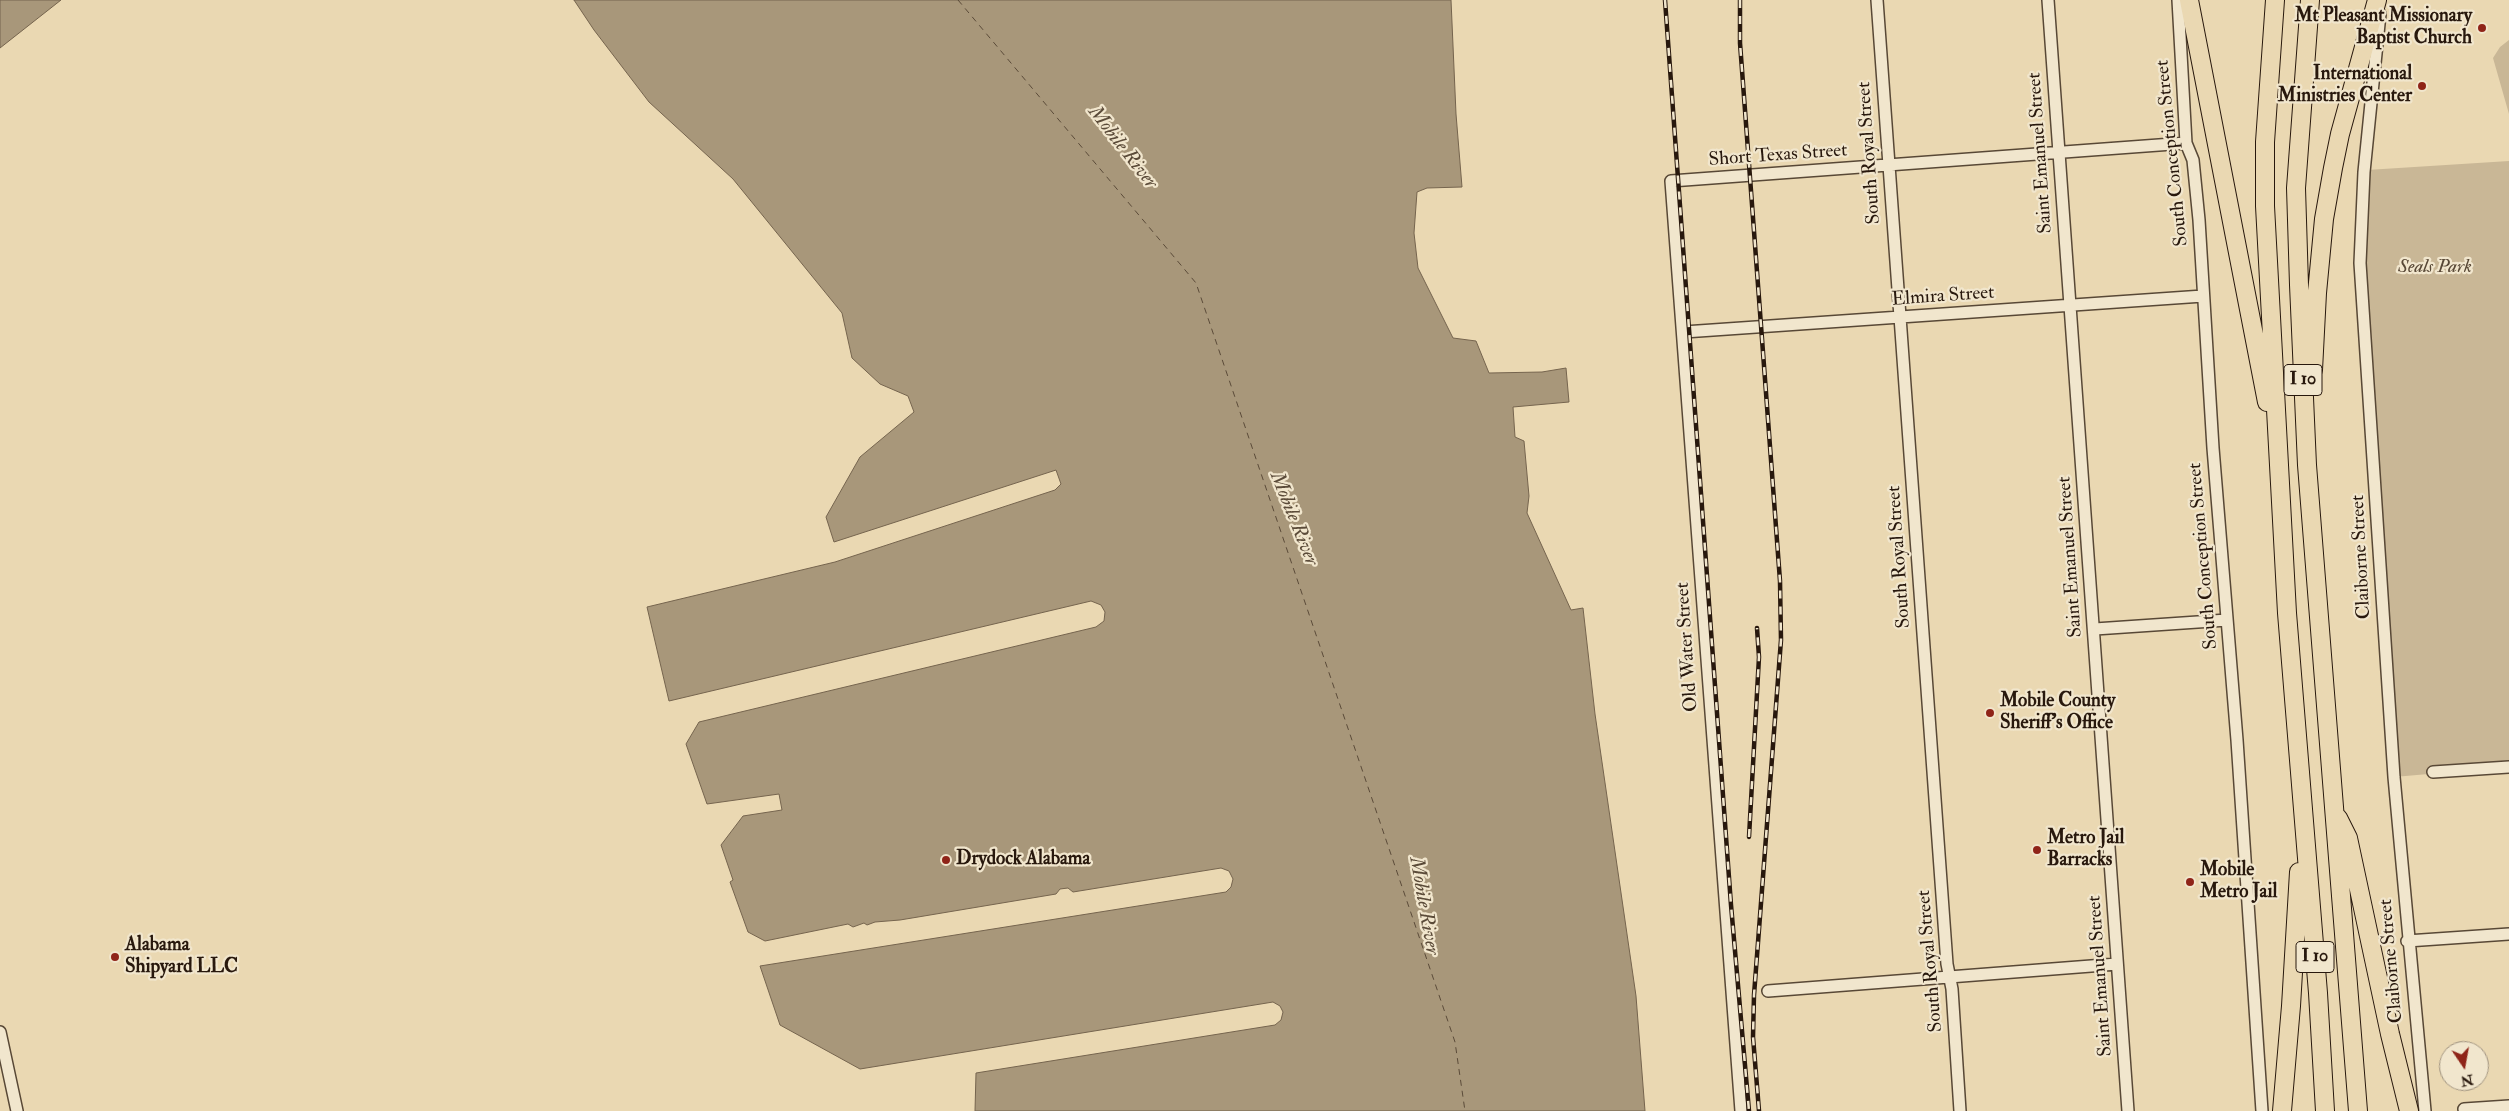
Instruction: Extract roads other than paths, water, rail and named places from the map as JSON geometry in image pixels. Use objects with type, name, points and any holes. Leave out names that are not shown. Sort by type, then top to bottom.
[{"type":"highway","points":[[2189,0],[2257,357],[2278,456]]},
{"type":"highway","name":"I 10","points":[[2275,0],[2265,142],[2265,206],[2278,456],[2325,1111]]},
{"type":"highway","name":"I 10","points":[[2310,0],[2296,188],[2308,465],[2358,1111]]},
{"type":"highway","points":[[2308,465],[2317,293],[2324,219],[2340,134],[2377,0]]},
{"type":"highway","points":[[2282,1111],[2291,1006],[2302,804]]},
{"type":"highway","points":[[2333,806],[2348,838],[2390,1034],[2409,1111]]},
{"type":"street","name":"South Royal Street","points":[[1877,0],[1947,964],[1952,990],[1960,1111]]},
{"type":"street","name":"Saint Emanuel Street","points":[[2048,0],[2095,630],[2128,1111]]},
{"type":"street","name":"South Conception Street","points":[[2178,0],[2186,143],[2193,160],[2262,1111]]},
{"type":"street","name":"Claiborne Street","points":[[2381,0],[2363,190],[2360,263],[2392,757],[2407,941],[2425,1111]]},
{"type":"street","name":"Short Texas Street","points":[[1671,181],[2186,143]]},
{"type":"street","name":"Old Water Street","points":[[1671,181],[1684,332],[1720,855],[1741,1111]]},
{"type":"street","name":"Elmira Street","points":[[1684,332],[2203,296]]},
{"type":"street","points":[[2095,630],[2227,620]]},
{"type":"street","points":[[2433,772],[2509,767]]},
{"type":"street","points":[[2407,941],[2509,934]]},
{"type":"street","points":[[1768,991],[1949,977],[1963,974],[2118,964]]},
{"type":"street","points":[[0,1032],[17,1111]]},
{"type":"street","points":[[2464,1109],[2509,1106]]},
{"type":"water","points":[[0,0],[61,0],[0,48]]},
{"type":"water","name":"Mobile River","points":[[574,0],[1451,0],[1456,114],[1462,187],[1427,188],[1417,192],[1414,233],[1418,268],[1453,338],[1476,341],[1489,373],[1542,372],[1566,368],[1569,402],[1513,407],[1515,437],[1524,441],[1529,496],[1527,513],[1571,610],[1583,608],[1595,714],[1636,996],[1645,1111],[975,1111],[976,1073],[1275,1025],[1281,1020],[1283,1012],[1280,1006],[1273,1002],[860,1069],[780,1025],[760,966],[1226,892],[1231,887],[1233,879],[1229,871],[1221,868],[1073,892],[1068,888],[1060,889],[1056,894],[900,920],[875,922],[867,925],[864,923],[853,927],[848,924],[765,941],[748,932],[730,882],[733,880],[721,845],[743,816],[782,810],[779,794],[707,804],[686,744],[699,722],[1096,627],[1104,621],[1105,612],[1101,605],[1091,601],[669,701],[647,607],[835,562],[1055,490],[1061,484],[1056,470],[834,542],[826,517],[860,457],[914,412],[908,396],[880,384],[852,358],[842,313],[733,179],[649,102],[594,30]]},
{"type":"railway","points":[[1665,0],[1731,905],[1749,1111]]},
{"type":"railway","points":[[1740,0],[1740,43],[1780,581],[1781,640],[1754,995],[1753,1037],[1759,1111]]},
{"type":"railway","points":[[1749,837],[1759,657],[1757,628]]},
{"type":"place","name":"Mt Pleasant Missionary Baptist Church","points":[[2482,28]]},
{"type":"place","name":"International Ministries Center","points":[[2422,86]]},
{"type":"place","name":"Mobile County Sheriff's Office","points":[[1990,713]]},
{"type":"place","name":"Metro Jail Barracks","points":[[2037,850]]},
{"type":"place","name":"Drydock Alabama","points":[[946,860]]},
{"type":"place","name":"Mobile Metro Jail","points":[[2190,882]]},
{"type":"place","name":"Alabama Shipyard LLC","points":[[115,957]]},
{"type":"park label","name":"Seals Park","points":[[2435,268]]}]
